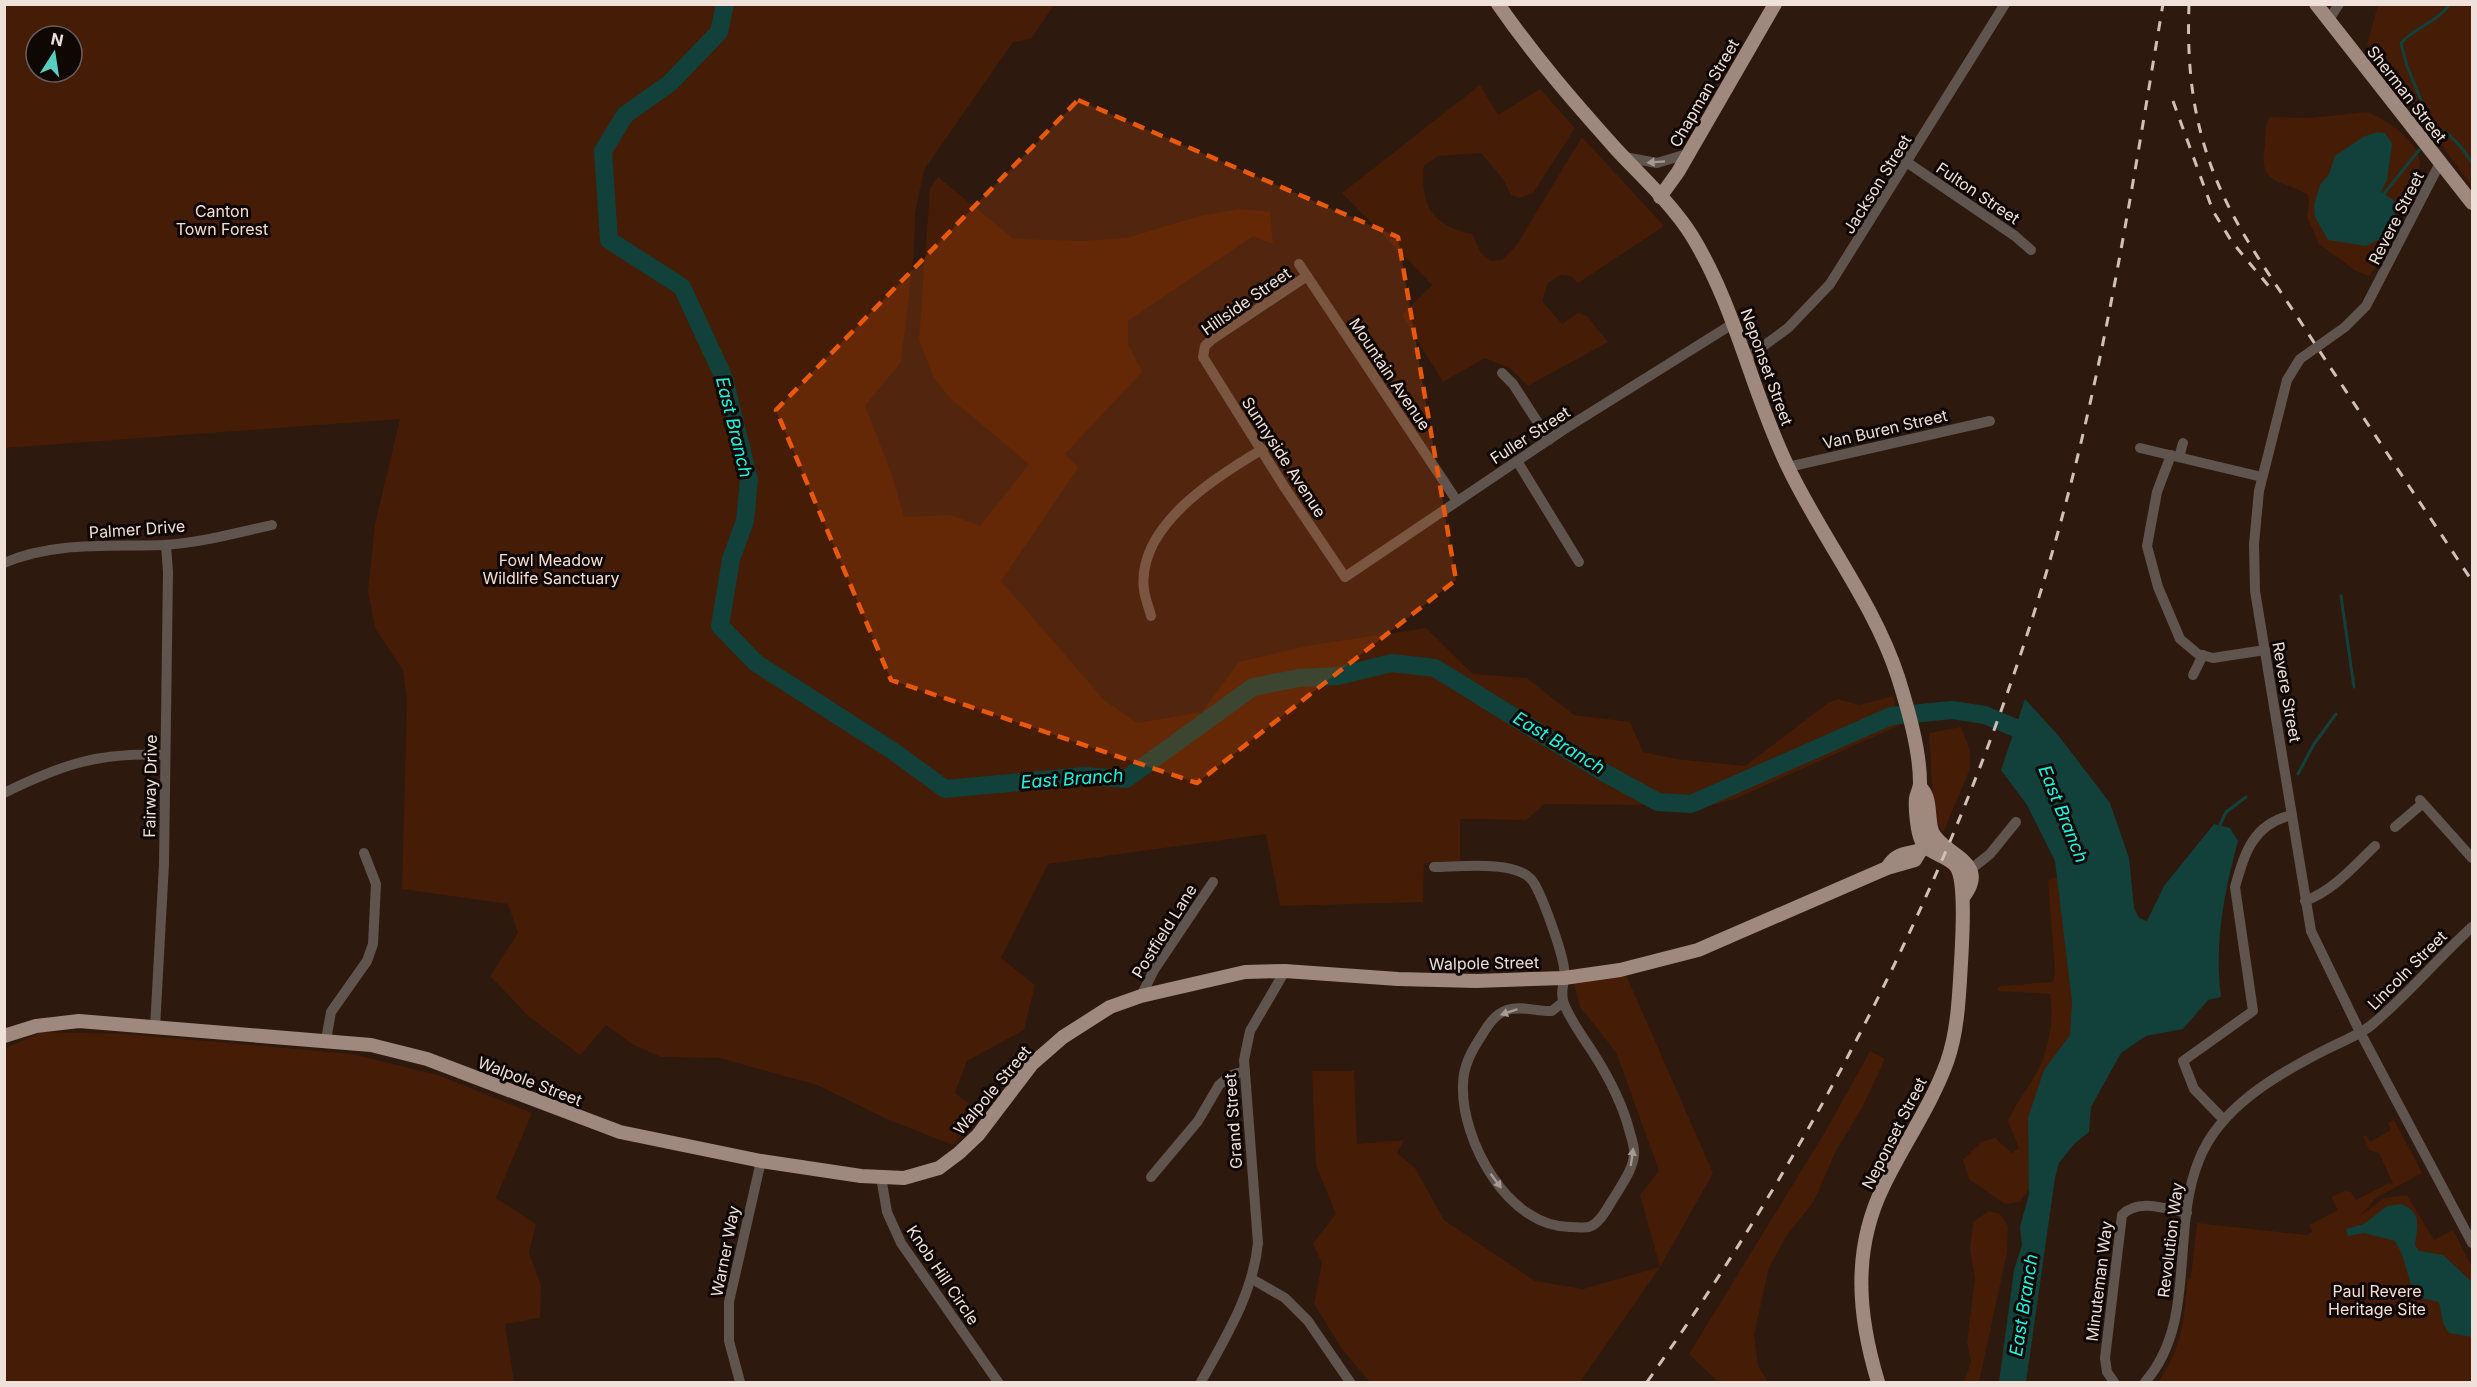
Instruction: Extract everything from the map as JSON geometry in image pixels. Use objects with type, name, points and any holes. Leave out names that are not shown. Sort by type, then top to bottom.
[{"type":"main road","name":"Neponset Street","points":[[1498,4],[1567,95],[1690,233],[1734,323],[1773,435],[1788,467],[1867,608],[1889,654],[1912,732],[1920,787],[1916,797],[1920,837],[1957,867],[1960,890],[1964,896]]},
{"type":"main road","name":"Chapman Street","points":[[1660,197],[1775,4]]},
{"type":"main road","name":"Sherman Street","points":[[2316,4],[2472,203]]},
{"type":"main road","name":"Walpole Street","points":[[4,1036],[58,1021],[79,1021],[326,1040],[371,1046],[427,1059],[620,1132],[761,1161],[881,1178],[904,1178],[939,1168],[978,1135],[1032,1064],[1063,1037],[1110,1007],[1141,996],[1245,972],[1285,971],[1409,980],[1476,981],[1564,978],[1620,970],[1698,950],[1887,868],[1915,860],[1928,845]]},
{"type":"main road","points":[[1928,845],[1964,860],[1970,870]]},
{"type":"main road","name":"Neponset Street","points":[[1878,1383],[1863,1322],[1861,1298],[1863,1246],[1880,1193],[1948,1060],[1956,1022],[1964,896],[1968,890],[1970,870]]},
{"type":"street","name":"Jackson Street","points":[[1747,358],[1788,328],[1830,284],[1908,163],[2005,4]]},
{"type":"street","points":[[2328,21],[2338,4]]},
{"type":"street","points":[[1624,158],[1657,163],[1687,154]]},
{"type":"street","name":"Fulton Street","points":[[1908,163],[2015,236],[2031,250]]},
{"type":"street","name":"Revere Street","points":[[2440,163],[2366,306],[2345,327],[2300,359],[2291,372],[2272,431],[2262,477],[2253,562],[2305,901],[2315,943],[2472,1243]]},
{"type":"street","name":"Mountain Avenue","points":[[1299,264],[1457,501]]},
{"type":"street","name":"Hillside Street","points":[[1204,351],[1211,340],[1307,276]]},
{"type":"street","name":"Fuller Street","points":[[1345,577],[1549,440],[1734,323]]},
{"type":"street","name":"Sunnyside Avenue","points":[[1204,351],[1205,362],[1345,577]]},
{"type":"street","points":[[1502,373],[1513,384],[1549,440]]},
{"type":"street","name":"Van Buren Street","points":[[1788,467],[1989,421]]},
{"type":"street","points":[[2183,443],[2157,492],[2147,546],[2158,586],[2180,639],[2191,650],[2203,656],[2223,658],[2265,650]]},
{"type":"street","points":[[2140,448],[2262,477]]},
{"type":"street","points":[[1151,616],[1144,589],[1146,568],[1166,524],[1218,476],[1263,449]]},
{"type":"street","points":[[1517,461],[1579,562]]},
{"type":"street","name":"Palmer Drive","points":[[4,563],[41,552],[117,545],[166,545],[272,525]]},
{"type":"street","name":"Fairway Drive","points":[[155,1028],[164,864],[168,572],[166,545]]},
{"type":"street","points":[[2193,675],[2203,656]]},
{"type":"street","points":[[4,793],[71,763],[97,756],[133,753],[165,754]]},
{"type":"street","points":[[2395,827],[2421,802],[2472,858]]},
{"type":"street","points":[[2224,1120],[2194,1089],[2183,1061],[2253,1011],[2235,887],[2240,869],[2258,833],[2271,822],[2292,815]]},
{"type":"street","points":[[1970,870],[1990,854],[2016,822]]},
{"type":"street","points":[[2305,901],[2317,897],[2341,879],[2375,846]]},
{"type":"street","points":[[326,1040],[331,1012],[367,962],[373,944],[376,884],[363,853]]},
{"type":"street","points":[[1434,867],[1499,867],[1518,871],[1531,879],[1546,913],[1564,969],[1563,1002],[1607,1075],[1626,1118],[1634,1146],[1634,1155],[1621,1186],[1601,1217],[1589,1227],[1558,1227],[1545,1224],[1527,1214],[1492,1176],[1470,1133],[1465,1107],[1463,1085],[1465,1068],[1473,1049],[1491,1021],[1506,1010],[1522,1008],[1552,1011],[1563,1002]]},
{"type":"street","name":"Postfield Lane","points":[[1141,996],[1160,960],[1213,882]]},
{"type":"street","name":"Lincoln Street","points":[[2360,1032],[2374,1023],[2472,927]]},
{"type":"street","name":"Grand Street","points":[[1201,1383],[1236,1316],[1252,1279],[1258,1243],[1245,1046],[1250,1031],[1285,971]]},
{"type":"street","name":"Revolution Way","points":[[2145,1383],[2161,1359],[2172,1330],[2187,1213],[2199,1159],[2224,1120],[2238,1106],[2286,1072],[2360,1032]]},
{"type":"street","points":[[1151,1177],[1198,1121],[1219,1085],[1231,1075],[1245,1071]]},
{"type":"street","name":"Warner Way","points":[[740,1383],[729,1341],[729,1302],[761,1161]]},
{"type":"street","name":"Knob Hill Circle","points":[[881,1178],[887,1212],[901,1242],[998,1383]]},
{"type":"street","name":"Minuteman Way","points":[[2114,1383],[2107,1372],[2105,1358],[2122,1215],[2130,1207],[2138,1205],[2187,1213]]},
{"type":"street","points":[[1252,1279],[1285,1298],[1308,1321],[1350,1383]]},
{"type":"highlighted area","points":[[1078,100],[1398,237],[1456,580],[1197,783],[891,680],[776,410]]},
{"type":"green space","points":[[4,5],[1054,5],[1031,39],[1013,42],[924,170],[915,213],[914,253],[901,362],[865,406],[891,472],[904,517],[951,515],[980,526],[1029,464],[950,398],[934,378],[919,340],[930,188],[938,177],[1014,239],[1081,241],[1127,238],[1200,216],[1239,209],[1270,212],[1273,244],[1253,236],[1128,321],[1128,344],[1142,372],[1065,454],[1078,468],[1001,581],[1104,700],[1137,723],[1202,712],[1239,662],[1307,646],[1426,628],[1473,674],[1527,678],[1574,715],[1630,722],[1643,752],[1676,759],[1745,766],[1828,703],[1838,699],[1859,705],[1893,696],[1900,725],[1735,799],[1690,811],[1643,805],[1545,804],[1526,820],[1460,819],[1460,861],[1424,863],[1423,902],[1280,906],[1266,834],[1048,864],[1001,958],[1035,985],[1024,1030],[967,1061],[955,1093],[981,1113],[953,1145],[889,1120],[817,1085],[719,1058],[661,1057],[632,1044],[606,1025],[580,1055],[528,1016],[490,976],[518,933],[508,904],[402,889],[407,700],[403,670],[375,628],[368,591],[375,524],[400,419],[5,448]]},
{"type":"green space","points":[[2378,5],[2472,5],[2472,186],[2367,45]]},
{"type":"green space","points":[[1480,85],[1498,115],[1540,89],[1575,128],[1533,193],[1520,198],[1511,195],[1503,179],[1481,153],[1438,156],[1424,166],[1424,193],[1432,212],[1447,225],[1472,234],[1481,253],[1491,261],[1502,260],[1516,246],[1582,137],[1664,226],[1578,283],[1571,276],[1560,275],[1548,283],[1542,301],[1562,324],[1578,313],[1587,316],[1608,342],[1528,386],[1510,368],[1485,358],[1443,382],[1402,315],[1432,285],[1342,193]]},
{"type":"green space","points":[[2366,112],[2390,124],[2407,138],[2418,153],[2420,161],[2414,185],[2400,221],[2383,256],[2369,276],[2356,271],[2319,244],[2307,217],[2309,198],[2307,194],[2272,179],[2265,167],[2264,158],[2266,127],[2270,117],[2310,118]]},
{"type":"green space","points":[[1961,727],[1970,751],[1970,769],[1943,833],[1934,816],[1929,733]]},
{"type":"green space","points":[[2064,874],[2086,1002],[2036,1180],[2020,1202],[2005,1204],[1969,1179],[1963,1160],[1981,1142],[1995,1138],[2012,1153],[2019,1148],[2008,1121],[2037,1072],[2044,1055],[2051,1024],[2050,994],[1997,991],[1999,986],[2053,982],[2055,971],[2048,880]]},
{"type":"green space","points":[[1626,975],[1713,1173],[1660,1267],[1640,1195],[1659,1171],[1616,1052],[1580,1007],[1574,983]]},
{"type":"green space","points":[[43,1032],[126,1034],[352,1054],[438,1075],[532,1113],[496,1198],[536,1224],[529,1253],[541,1285],[540,1318],[505,1324],[514,1382],[5,1382],[5,1048]]},
{"type":"green space","points":[[1870,1051],[1885,1059],[1862,1108],[1836,1151],[1814,1201],[1787,1235],[1769,1268],[1754,1335],[1758,1366],[1768,1382],[1718,1382],[1689,1354],[1825,1132]]},
{"type":"green space","points":[[1312,1071],[1354,1071],[1357,1144],[1404,1140],[1397,1153],[1415,1168],[1444,1220],[1535,1281],[1583,1289],[1660,1267],[1580,1382],[1370,1382],[1342,1349],[1314,1304],[1322,1264],[1313,1243],[1336,1214],[1316,1165]]},
{"type":"green space","name":"Paul Revere Heritage Site","points":[[2394,1120],[2422,1173],[2376,1198],[2359,1217],[2384,1198],[2407,1195],[2434,1240],[2453,1230],[2472,1267],[2472,1382],[2158,1382],[2172,1358],[2180,1334],[2187,1280],[2191,1277],[2197,1223],[2307,1235],[2312,1232],[2309,1225],[2338,1210],[2331,1197],[2344,1191],[2351,1192],[2356,1200],[2389,1183],[2393,1184],[2379,1153],[2369,1150],[2363,1136],[2366,1135],[2370,1142],[2391,1130],[2388,1123]]},
{"type":"green space","points":[[1989,1211],[2000,1214],[2008,1226],[2007,1253],[1979,1382],[1964,1382],[1971,1362],[1967,1343],[1975,1278],[1970,1249],[1973,1222]]},
{"type":"water","points":[[2377,132],[2385,133],[2392,144],[2387,180],[2381,192],[2395,201],[2398,208],[2394,225],[2384,237],[2366,246],[2328,240],[2315,217],[2314,205],[2320,185],[2329,174],[2335,156],[2363,137]]},
{"type":"water","points":[[2025,699],[2058,735],[2110,803],[2129,858],[2134,908],[2139,918],[2147,921],[2164,886],[2214,824],[2230,828],[2238,841],[2228,879],[2222,918],[2219,957],[2221,997],[2208,1000],[2183,1029],[2146,1036],[2121,1053],[2091,1107],[2089,1132],[2074,1144],[2059,1163],[2026,1382],[1999,1382],[2014,1270],[2022,1245],[2020,1227],[2029,1194],[2028,1118],[2044,1070],[2070,1035],[2072,1002],[2055,861],[2027,805],[2001,770]]},
{"type":"water","points":[[2401,1204],[2413,1211],[2416,1216],[2415,1245],[2419,1251],[2443,1255],[2472,1282],[2472,1337],[2449,1333],[2443,1323],[2439,1302],[2420,1298],[2413,1292],[2402,1254],[2395,1241],[2364,1233],[2348,1236],[2346,1229],[2364,1224],[2387,1206]]},
{"type":"waterway","name":"East Branch","points":[[725,4],[719,32],[670,83],[625,115],[603,151],[609,240],[682,287],[724,378],[749,480],[745,521],[731,559],[720,626],[756,663],[893,751],[945,789],[1084,776],[1126,779],[1253,687],[1299,678],[1338,676],[1392,663],[1435,668],[1603,772],[1658,802],[1691,804],[1891,716],[1952,710],[1985,715],[2020,730],[2031,746]]},
{"type":"waterway","points":[[2450,4],[2401,43],[2407,66],[2432,127],[2450,136],[2472,163]]},
{"type":"waterway","points":[[2383,195],[2419,150]]},
{"type":"waterway","points":[[2381,235],[2381,253]]},
{"type":"waterway","points":[[2341,596],[2354,687]]},
{"type":"waterway","points":[[2298,774],[2314,744],[2336,714]]},
{"type":"waterway","points":[[2218,829],[2226,812],[2246,797]]},
{"type":"railway","points":[[1647,1382],[1714,1284],[1776,1183],[1835,1080],[1889,975],[1939,867],[1984,758],[2023,646],[2058,532],[2075,467],[2117,270],[2163,4]]},
{"type":"railway","points":[[2189,4],[2190,63],[2194,101],[2208,157],[2226,202],[2263,265],[2472,581]]},
{"type":"railway","points":[[2173,101],[2213,211],[2232,242],[2272,290]]},
{"type":"park label","name":"Canton Town Forest","points":[[222,220]]},
{"type":"park label","name":"Fowl Meadow Wildlife Sanctuary","points":[[551,569]]}]
